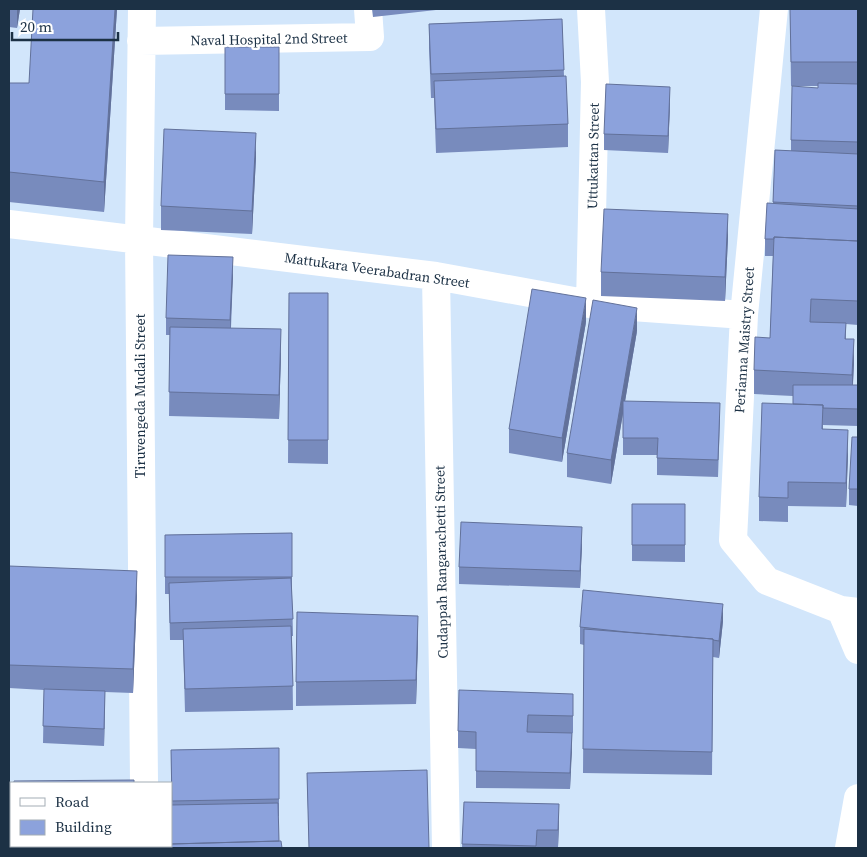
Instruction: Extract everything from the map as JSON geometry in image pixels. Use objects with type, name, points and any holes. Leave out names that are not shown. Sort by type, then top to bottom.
[{"type":"street","name":"Tiruvengeda Mudali Street","points":[[142,9],[139,239],[144,782]]},
{"type":"street","name":"Naval Hospital 2nd Street","points":[[141,42],[370,37],[368,9]]},
{"type":"street","name":"Uttukattan Street","points":[[590,9],[595,82],[590,304]]},
{"type":"street","name":"Perianna Maistry Street","points":[[774,9],[744,315],[733,540],[767,581],[849,611]]},
{"type":"street","name":"Mattukara Veerabadran Street","points":[[9,224],[436,276],[590,304],[744,315]]},
{"type":"street","name":"Cudappah Rangarachetti Street","points":[[436,276],[446,848]]},
{"type":"street","points":[[849,611],[858,650]]},
{"type":"street","points":[[849,848],[858,798]]},
{"type":"building","points":[[33,9],[115,9],[104,182],[9,172],[9,83],[29,83]]},
{"type":"building","points":[[790,9],[858,9],[858,62],[791,62]]},
{"type":"building","points":[[562,19],[564,70],[431,74],[429,24]]},
{"type":"building","points":[[225,47],[279,47],[279,94],[225,94]]},
{"type":"building","points":[[566,76],[568,124],[436,129],[434,81]]},
{"type":"building","points":[[818,83],[858,84],[858,142],[791,140],[792,86],[818,88]]},
{"type":"building","points":[[606,84],[670,87],[668,136],[604,134]]},
{"type":"building","points":[[164,129],[256,133],[252,211],[161,206]]},
{"type":"building","points":[[775,150],[858,154],[858,206],[773,202]]},
{"type":"building","points":[[767,203],[858,209],[858,241],[774,237],[774,239],[765,239]]},
{"type":"building","points":[[604,209],[728,214],[725,277],[601,272]]},
{"type":"building","points":[[774,237],[858,241],[858,301],[811,299],[810,322],[846,323],[845,339],[854,339],[852,375],[754,370],[755,337],[770,338]]},
{"type":"building","points":[[168,255],[233,257],[230,320],[166,318]]},
{"type":"building","points":[[532,289],[586,298],[562,438],[509,429]]},
{"type":"building","points":[[289,293],[328,293],[328,440],[288,440]]},
{"type":"building","points":[[593,300],[637,308],[611,460],[567,453]]},
{"type":"building","points":[[170,327],[281,329],[279,395],[169,392]]},
{"type":"building","points":[[793,385],[858,385],[858,409],[823,408],[823,405],[793,404]]},
{"type":"building","points":[[623,401],[720,403],[718,460],[657,458],[658,438],[623,438]]},
{"type":"building","points":[[762,403],[823,405],[822,429],[848,430],[846,483],[788,482],[788,498],[759,497]]},
{"type":"building","points":[[852,437],[858,437],[858,489],[849,489]]},
{"type":"building","points":[[632,504],[685,504],[685,545],[632,545]]},
{"type":"building","points":[[461,522],[582,527],[580,571],[459,567]]},
{"type":"building","points":[[292,533],[292,577],[165,577],[165,535]]},
{"type":"building","points":[[9,566],[137,571],[133,669],[9,665]]},
{"type":"building","points":[[291,578],[293,619],[170,623],[169,583]]},
{"type":"building","points":[[583,590],[723,604],[719,641],[580,627]]},
{"type":"building","points":[[297,612],[418,616],[416,680],[296,682]]},
{"type":"building","points":[[291,626],[293,686],[185,689],[183,629]]},
{"type":"building","points":[[584,629],[713,639],[712,752],[583,749]]},
{"type":"building","points":[[44,689],[105,691],[104,729],[43,726]]},
{"type":"building","points":[[459,690],[573,694],[573,716],[528,715],[527,732],[572,733],[570,773],[476,771],[476,732],[458,731]]},
{"type":"building","points":[[279,748],[279,799],[172,801],[171,750]]},
{"type":"building","points":[[427,770],[429,848],[309,848],[307,773]]},
{"type":"building","points":[[134,780],[134,782],[14,782]]},
{"type":"building","points":[[464,802],[559,804],[558,830],[537,830],[536,846],[462,844]]},
{"type":"building","points":[[278,803],[279,841],[172,844],[172,805]]},
{"type":"building","points":[[281,841],[282,848],[160,848],[172,847],[172,844]]},
{"type":"building","points":[[15,847],[135,847],[135,848]]}]
